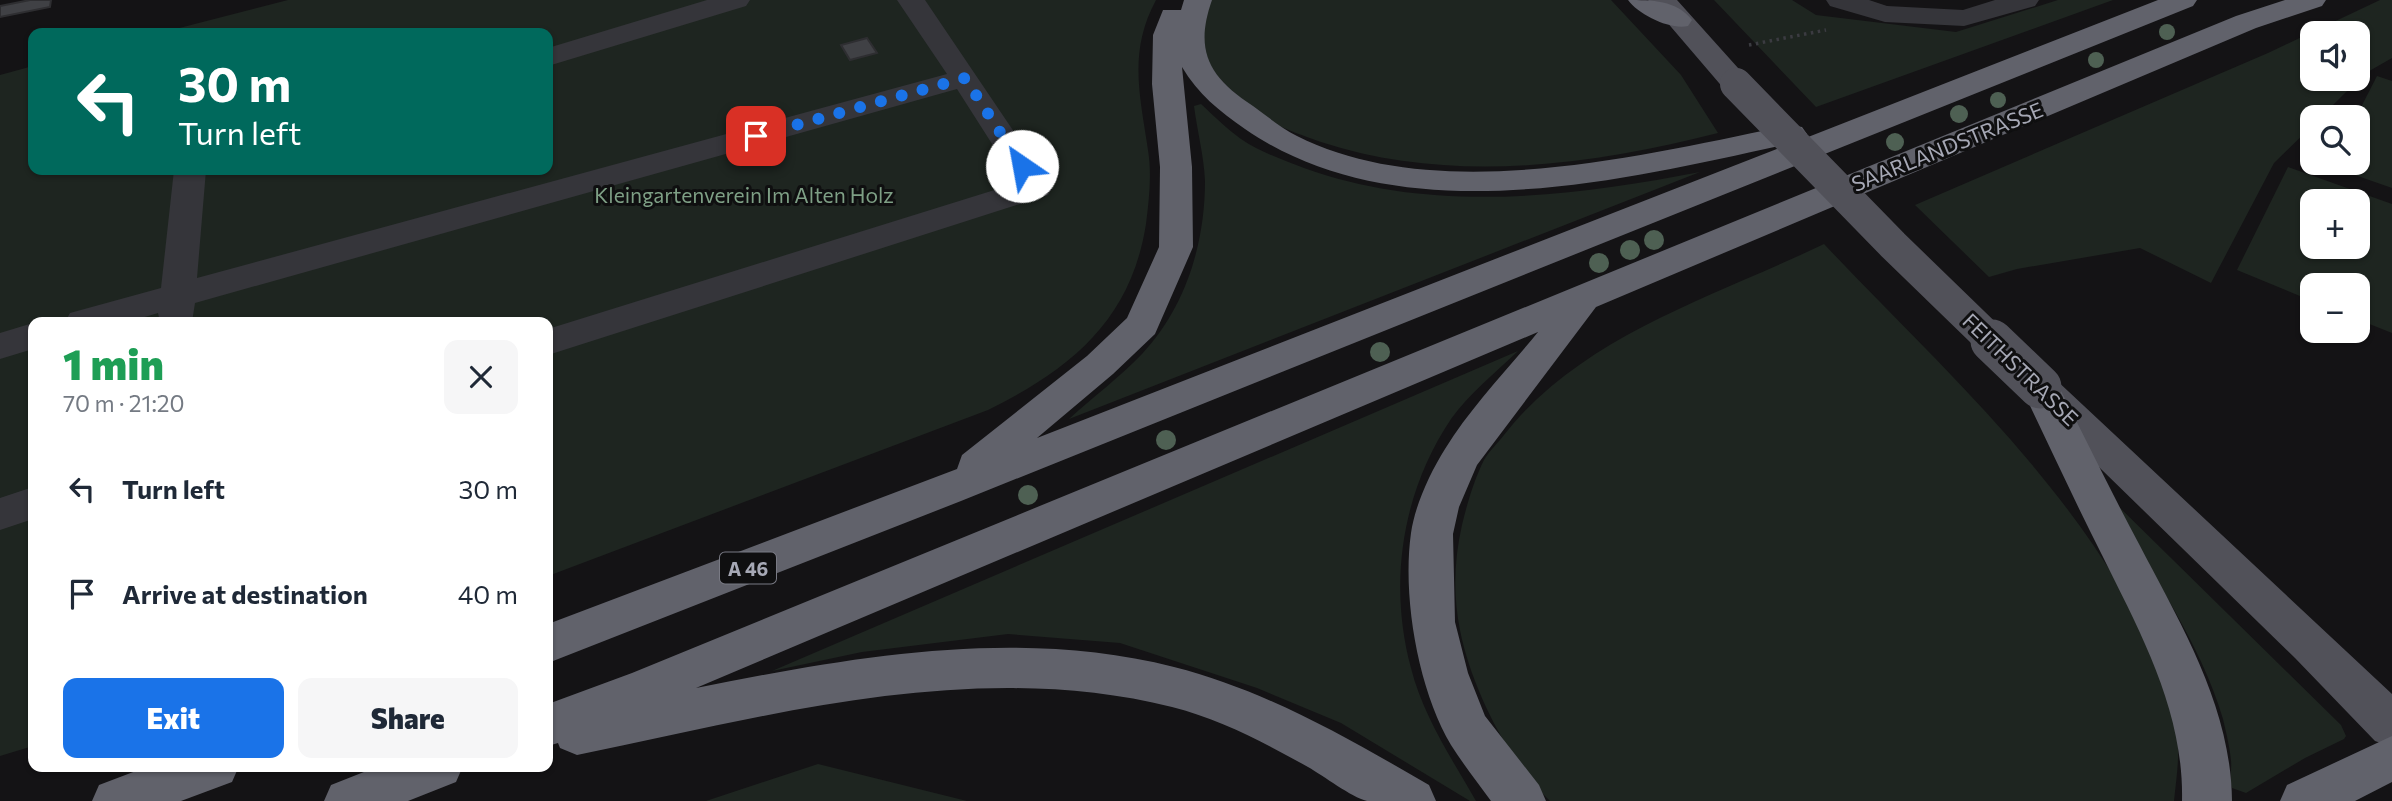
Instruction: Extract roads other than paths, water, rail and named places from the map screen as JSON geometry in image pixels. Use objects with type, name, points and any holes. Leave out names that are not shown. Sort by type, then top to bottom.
[{"type":"highway","points":[[947,490],[1100,365],[1142,325],[1176,247],[1176,167],[1167,84],[1167,35],[1180,0]]},
{"type":"highway","points":[[1198,0],[1191,17],[1189,52],[1202,80],[1242,116],[1282,141],[1342,164],[1412,177],[1493,183],[1586,173],[1675,159],[1902,110]]},
{"type":"highway","points":[[1642,0],[1670,10]]},
{"type":"highway","points":[[947,490],[2183,0]]},
{"type":"highway","name":"SAARLANDSTRASSE","points":[[553,723],[648,687],[2233,27],[2312,0]]},
{"type":"highway","points":[[1521,801],[1467,729],[1445,673],[1433,622],[1430,577],[1432,534],[1437,507],[1460,458],[1585,296]]},
{"type":"highway","points":[[2040,387],[2148,605],[2189,699],[2202,742],[2207,801]]},
{"type":"highway","name":"A 46","points":[[553,642],[947,490]]},
{"type":"highway","points":[[553,737],[955,667],[1053,669],[1106,673],[1174,687],[1243,712],[1313,743],[1411,801]]},
{"type":"highway","points":[[2305,801],[2392,758]]},
{"type":"highway","points":[[117,801],[198,772]]},
{"type":"highway","points":[[349,801],[424,772]]},
{"type":"main road","name":"FEITHSTRASSE","points":[[1670,10],[1737,84],[1893,245],[2311,644],[2392,726]]},
{"type":"street","points":[[553,55],[736,0]]},
{"type":"street","points":[[553,340],[1036,188],[911,0]]},
{"type":"street","points":[[1840,0],[1863,9],[1910,16],[1965,18],[2025,0]]},
{"type":"street","points":[[117,317],[178,308],[965,78]]},
{"type":"street","points":[[178,308],[190,175]]},
{"type":"street","points":[[0,346],[28,338]]},
{"type":"street","points":[[0,514],[28,505]]},
{"type":"park label","name":"Kleingartenverein Im Alten Holz","points":[[744,194]]}]
